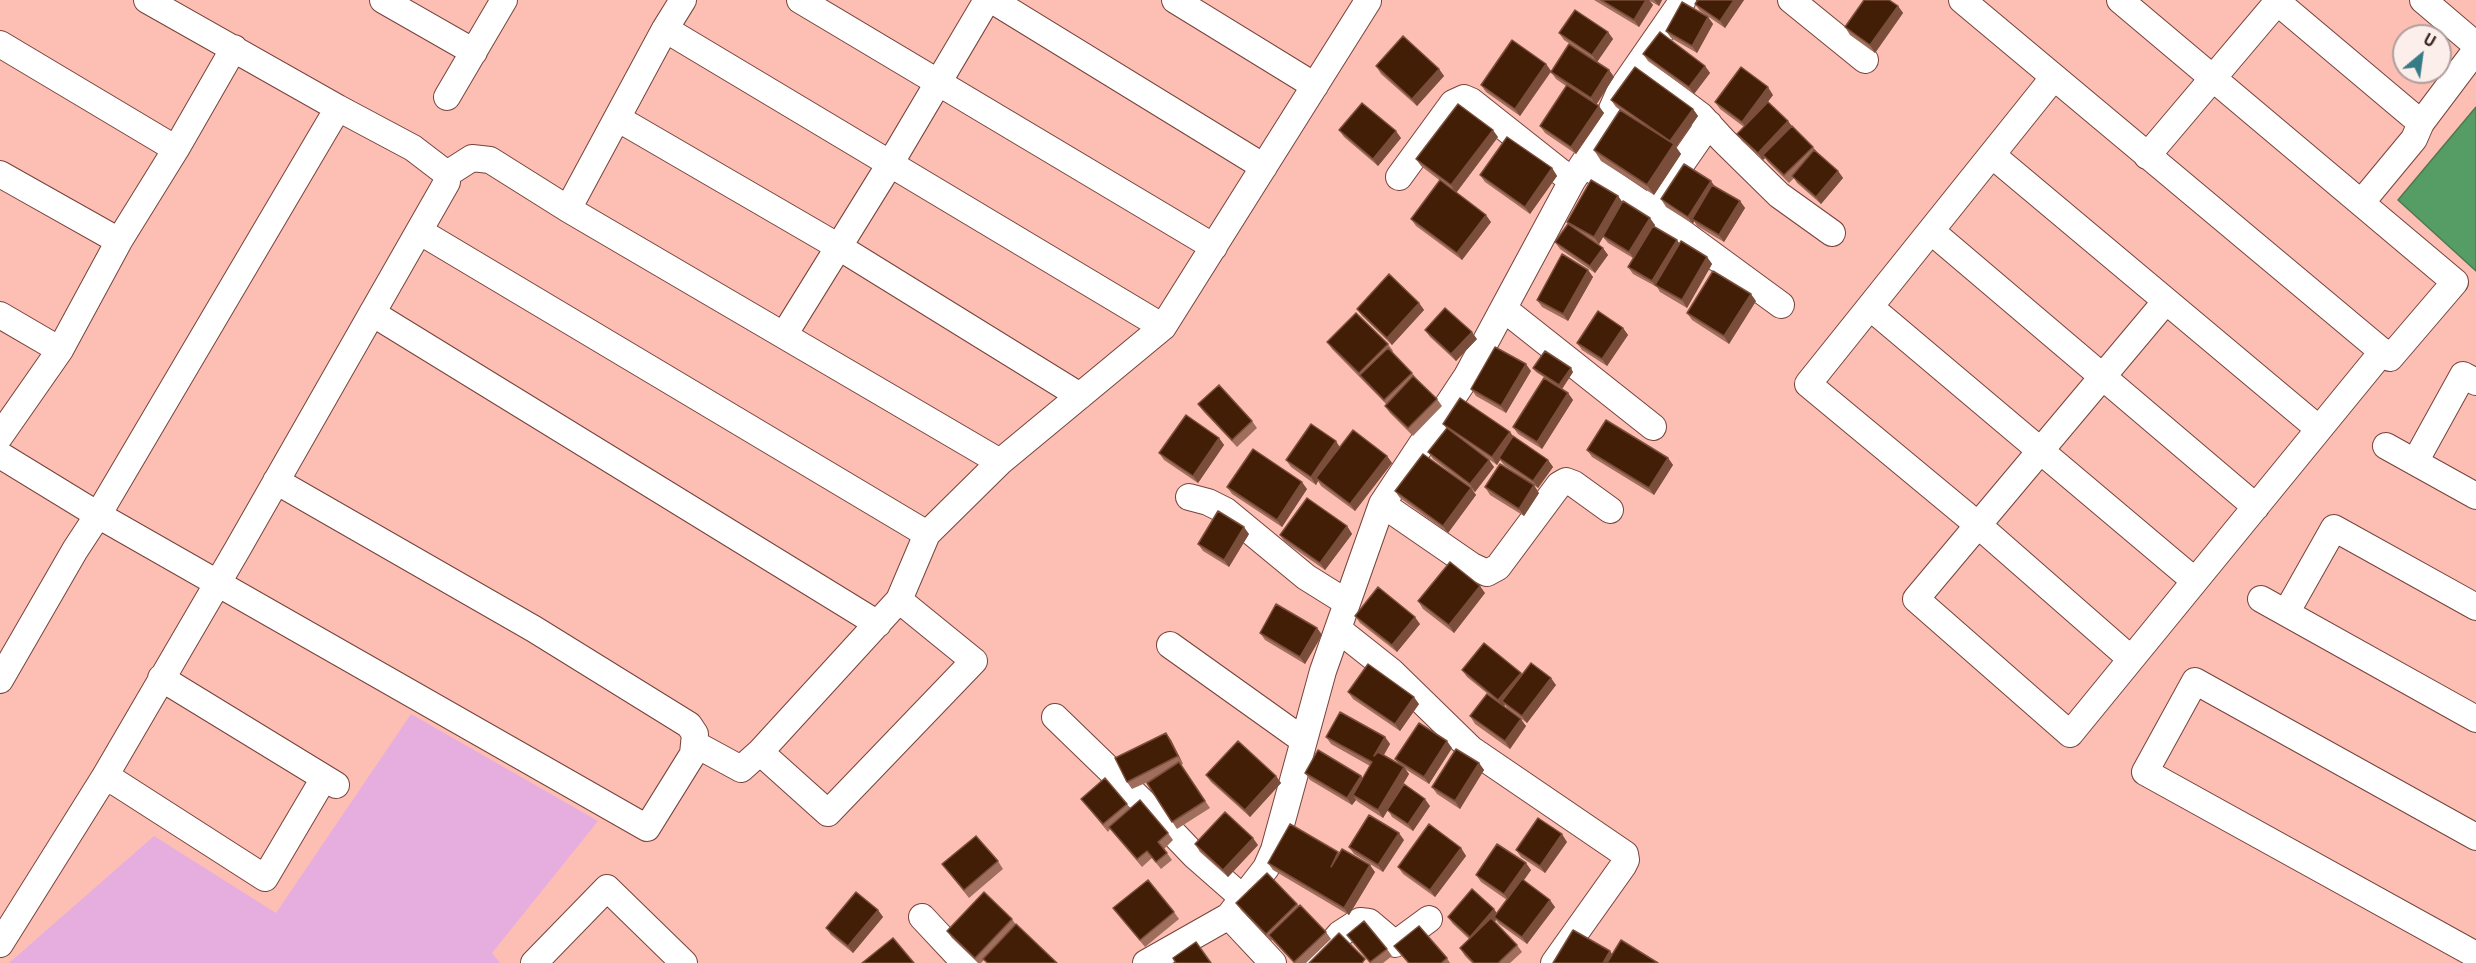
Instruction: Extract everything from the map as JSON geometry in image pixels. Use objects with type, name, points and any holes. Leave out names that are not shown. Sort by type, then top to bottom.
[{"type":"street","points":[[147,0],[413,148],[447,174]]},
{"type":"street","points":[[383,0],[474,52]]},
{"type":"street","points":[[447,97],[504,0]]},
{"type":"street","points":[[568,209],[683,0]]},
{"type":"street","points":[[800,0],[1214,247]]},
{"type":"street","points":[[783,335],[890,164],[987,0]]},
{"type":"street","points":[[992,0],[1264,167]]},
{"type":"street","points":[[1175,0],[1315,86]]},
{"type":"street","points":[[695,744],[741,769],[760,752],[899,600],[927,534],[999,462],[1163,327],[1368,1],[1366,0]]},
{"type":"street","points":[[1156,960],[1184,944],[1236,908],[1266,868],[1274,850],[1323,671],[1382,504],[1467,376],[1578,172],[1597,143],[1620,91],[1683,0]]},
{"type":"street","points":[[1791,0],[1866,60]]},
{"type":"street","points":[[1962,0],[2390,358],[2455,282],[2120,0]]},
{"type":"street","points":[[2423,0],[2476,45]]},
{"type":"street","points":[[2147,156],[2277,1],[2421,123]]},
{"type":"street","points":[[665,29],[1163,327]]},
{"type":"street","points":[[0,44],[176,149]]},
{"type":"street","points":[[0,436],[60,350],[119,241],[176,149],[234,48]]},
{"type":"street","points":[[2361,203],[2414,139],[2421,123],[2476,50]]},
{"type":"street","points":[[1637,69],[1683,101],[1709,124],[1764,182],[1832,233]]},
{"type":"street","points":[[2054,77],[1808,384],[1978,525],[2131,659]]},
{"type":"street","points":[[1399,177],[1453,103],[1464,98],[1578,172],[1650,209],[1781,305]]},
{"type":"street","points":[[0,680],[75,549],[98,514],[338,108]]},
{"type":"street","points":[[617,118],[839,247],[1080,396]]},
{"type":"street","points":[[1650,209],[1709,124]]},
{"type":"street","points":[[1992,155],[2319,429]]},
{"type":"street","points":[[447,174],[472,158],[490,160],[568,209],[999,462]]},
{"type":"street","points":[[0,174],[119,241]]},
{"type":"street","points":[[0,944],[104,778],[447,182],[447,174]]},
{"type":"street","points":[[419,231],[927,534]]},
{"type":"street","points":[[1931,231],[2256,507]]},
{"type":"street","points":[[2166,301],[1916,599],[2070,734],[2383,351]]},
{"type":"street","points":[[1870,307],[2195,581]]},
{"type":"street","points":[[1504,309],[1653,427]]},
{"type":"street","points":[[372,313],[878,624]]},
{"type":"street","points":[[0,315],[60,350]]},
{"type":"street","points":[[2415,462],[2463,375],[2476,382]]},
{"type":"street","points":[[2386,446],[2476,496]]},
{"type":"street","points":[[0,455],[217,583],[647,828],[693,754],[695,734],[689,726],[534,629],[276,481]]},
{"type":"street","points":[[1382,504],[1472,566],[1487,573],[1498,567],[1559,485],[1566,481],[1574,484],[1610,510]]},
{"type":"street","points":[[1189,497],[1208,502],[1226,511],[1306,577],[1346,602]]},
{"type":"street","points":[[2286,613],[2334,528],[2476,607]]},
{"type":"street","points":[[2261,598],[2476,719]]},
{"type":"street","points":[[760,752],[828,813],[974,661],[899,600]]},
{"type":"street","points":[[1339,630],[1392,672],[1471,749],[1625,854],[1626,860],[1623,866],[1554,963]]},
{"type":"street","points":[[1170,645],[1303,740]]},
{"type":"street","points":[[104,778],[117,783],[265,878],[330,782],[161,678]]},
{"type":"street","points":[[2476,837],[2195,681],[2145,772],[2476,955]]},
{"type":"street","points":[[1055,717],[1195,856],[1236,908],[1273,963]]},
{"type":"street","points":[[534,963],[607,888],[684,963]]},
{"type":"street","points":[[921,917],[965,963]]},
{"type":"street","points":[[1315,963],[1340,934],[1360,921],[1369,922],[1395,944],[1429,920]]},
{"type":"shaded area","points":[[2476,107],[2476,271],[2398,200]]},
{"type":"shaded area","points":[[411,714],[598,821],[492,953],[500,963],[9,963],[154,836],[276,913]]},
{"type":"building","points":[[1601,0],[1646,0],[1634,20]]},
{"type":"building","points":[[1698,0],[1734,0],[1720,21],[1695,4]]},
{"type":"building","points":[[1864,0],[1889,0],[1898,6],[1870,45],[1845,27]]},
{"type":"building","points":[[1682,2],[1708,17],[1692,46],[1666,31]]},
{"type":"building","points":[[1575,10],[1608,32],[1592,55],[1559,33]]},
{"type":"building","points":[[1660,32],[1705,66],[1689,87],[1643,54]]},
{"type":"building","points":[[1403,36],[1439,69],[1412,99],[1376,66]]},
{"type":"building","points":[[1512,40],[1546,64],[1515,109],[1481,85]]},
{"type":"building","points":[[1569,44],[1609,70],[1591,98],[1551,72]]},
{"type":"building","points":[[1635,67],[1693,109],[1670,141],[1611,100]]},
{"type":"building","points":[[1741,67],[1768,87],[1742,122],[1715,102]]},
{"type":"building","points":[[1567,85],[1599,106],[1571,147],[1540,126]]},
{"type":"building","points":[[1768,102],[1788,121],[1758,153],[1737,134]]},
{"type":"building","points":[[1362,103],[1396,131],[1373,159],[1339,130]]},
{"type":"building","points":[[1458,104],[1493,130],[1451,185],[1416,159]]},
{"type":"building","points":[[1620,110],[1674,144],[1647,185],[1594,150]]},
{"type":"building","points":[[1792,126],[1813,147],[1784,175],[1763,155]]},
{"type":"building","points":[[1507,137],[1552,168],[1525,207],[1480,175]]},
{"type":"building","points":[[1814,150],[1838,171],[1816,197],[1792,176]]},
{"type":"building","points":[[1684,164],[1711,181],[1688,217],[1661,199]]},
{"type":"building","points":[[1440,180],[1486,215],[1457,253],[1411,219]]},
{"type":"building","points":[[1591,180],[1618,196],[1594,237],[1567,222]]},
{"type":"building","points":[[1712,185],[1740,201],[1719,235],[1692,219]]},
{"type":"building","points":[[1623,201],[1650,218],[1629,252],[1603,236]]},
{"type":"building","points":[[1568,224],[1603,248],[1590,266],[1555,242]]},
{"type":"building","points":[[1653,226],[1677,240],[1652,281],[1628,267]]},
{"type":"building","points":[[1681,241],[1707,257],[1682,300],[1655,285]]},
{"type":"building","points":[[1562,254],[1588,270],[1563,314],[1537,300]]},
{"type":"building","points":[[1713,271],[1751,294],[1724,336],[1687,313]]},
{"type":"building","points":[[1389,274],[1419,303],[1387,338],[1357,309]]},
{"type":"building","points":[[1445,308],[1472,332],[1451,354],[1425,330]]},
{"type":"building","points":[[1598,311],[1623,328],[1602,359],[1577,343]]},
{"type":"building","points":[[1356,313],[1388,344],[1359,373],[1327,342]]},
{"type":"building","points":[[1495,347],[1526,364],[1501,406],[1471,389]]},
{"type":"building","points":[[1388,348],[1412,373],[1384,400],[1360,375]]},
{"type":"building","points":[[1545,351],[1571,368],[1559,385],[1533,368]]},
{"type":"building","points":[[1413,376],[1437,399],[1408,428],[1385,406]]},
{"type":"building","points":[[1544,378],[1568,393],[1537,442],[1513,427]]},
{"type":"building","points":[[1219,385],[1252,421],[1232,440],[1198,404]]},
{"type":"building","points":[[1460,398],[1510,432],[1492,457],[1443,424]]},
{"type":"building","points":[[1186,415],[1219,438],[1193,476],[1159,453]]},
{"type":"building","points":[[1606,420],[1668,458],[1649,488],[1587,450]]},
{"type":"building","points":[[1311,424],[1336,441],[1311,477],[1286,460]]},
{"type":"building","points":[[1447,428],[1489,460],[1470,484],[1428,452]]},
{"type":"building","points":[[1353,430],[1387,456],[1350,504],[1316,478]]},
{"type":"building","points":[[1513,436],[1548,460],[1533,481],[1499,458]]},
{"type":"building","points":[[1253,449],[1302,482],[1277,520],[1227,487]]},
{"type":"building","points":[[1423,454],[1471,488],[1443,526],[1395,491]]},
{"type":"building","points":[[1500,464],[1534,485],[1519,509],[1485,487]]},
{"type":"building","points":[[1307,498],[1347,526],[1320,563],[1280,535]]},
{"type":"building","points":[[1218,511],[1244,527],[1224,560],[1198,544]]},
{"type":"building","points":[[1450,562],[1480,586],[1449,625],[1418,601]]},
{"type":"building","points":[[1378,587],[1415,617],[1392,645],[1355,616]]},
{"type":"building","points":[[1276,604],[1317,628],[1300,657],[1260,633]]},
{"type":"building","points":[[1484,643],[1521,673],[1498,700],[1462,670]]},
{"type":"building","points":[[1531,663],[1551,678],[1522,716],[1502,701]]},
{"type":"building","points":[[1368,664],[1414,697],[1395,724],[1348,692]]},
{"type":"building","points":[[1487,694],[1521,719],[1505,741],[1470,716]]},
{"type":"building","points":[[1340,712],[1385,737],[1374,756],[1378,752],[1404,767],[1378,810],[1353,795],[1372,762],[1326,737]]},
{"type":"building","points":[[1419,723],[1447,741],[1424,777],[1395,759]]},
{"type":"building","points":[[1166,733],[1178,756],[1127,782],[1115,758]]},
{"type":"building","points":[[1238,741],[1276,776],[1245,810],[1206,775]]},
{"type":"building","points":[[1456,749],[1479,763],[1455,801],[1432,787]]},
{"type":"building","points":[[1318,750],[1361,776],[1347,798],[1305,773]]},
{"type":"building","points":[[1179,762],[1205,801],[1172,822],[1147,783]]},
{"type":"building","points":[[1105,778],[1127,804],[1103,824],[1081,799]]},
{"type":"building","points":[[1404,784],[1425,799],[1408,824],[1387,810]]},
{"type":"building","points":[[1140,800],[1168,833],[1158,842],[1167,853],[1156,862],[1147,851],[1137,859],[1109,827]]},
{"type":"building","points":[[1225,812],[1253,838],[1223,870],[1195,844]]},
{"type":"building","points":[[1369,815],[1399,833],[1378,865],[1349,847]]},
{"type":"building","points":[[1538,818],[1562,834],[1540,866],[1516,850]]},
{"type":"building","points":[[1290,824],[1338,852],[1331,867],[1342,849],[1370,865],[1344,908],[1268,863]]},
{"type":"building","points":[[1429,824],[1461,848],[1430,890],[1398,867]]},
{"type":"building","points":[[976,836],[998,861],[964,890],[942,864]]},
{"type":"building","points":[[1497,844],[1526,863],[1504,894],[1476,875]]},
{"type":"building","points":[[1267,873],[1297,904],[1266,934],[1236,903]]},
{"type":"building","points":[[1522,879],[1550,900],[1522,937],[1494,917]]},
{"type":"building","points":[[1148,880],[1174,912],[1140,940],[1113,908]]},
{"type":"building","points":[[1472,889],[1494,909],[1470,937],[1448,917]]},
{"type":"building","points":[[856,892],[878,910],[848,946],[826,928]]},
{"type":"building","points":[[984,892],[1012,919],[975,958],[947,931]]},
{"type":"building","points":[[1300,905],[1326,932],[1294,962],[1269,935]]},
{"type":"building","points":[[1491,918],[1517,945],[1498,963],[1474,963],[1460,948]]},
{"type":"building","points":[[1364,921],[1387,949],[1370,962],[1347,935]]},
{"type":"building","points":[[1016,924],[1057,963],[988,963],[983,959]]},
{"type":"building","points":[[1419,926],[1447,958],[1441,963],[1409,963],[1394,946]]},
{"type":"building","points":[[1573,930],[1610,951],[1603,963],[1553,963]]},
{"type":"building","points":[[1339,933],[1365,959],[1362,963],[1309,963]]},
{"type":"building","points":[[893,938],[914,963],[862,963]]},
{"type":"building","points":[[1621,940],[1658,963],[1607,963]]},
{"type":"building","points":[[1196,942],[1211,963],[1176,963],[1173,958]]}]
